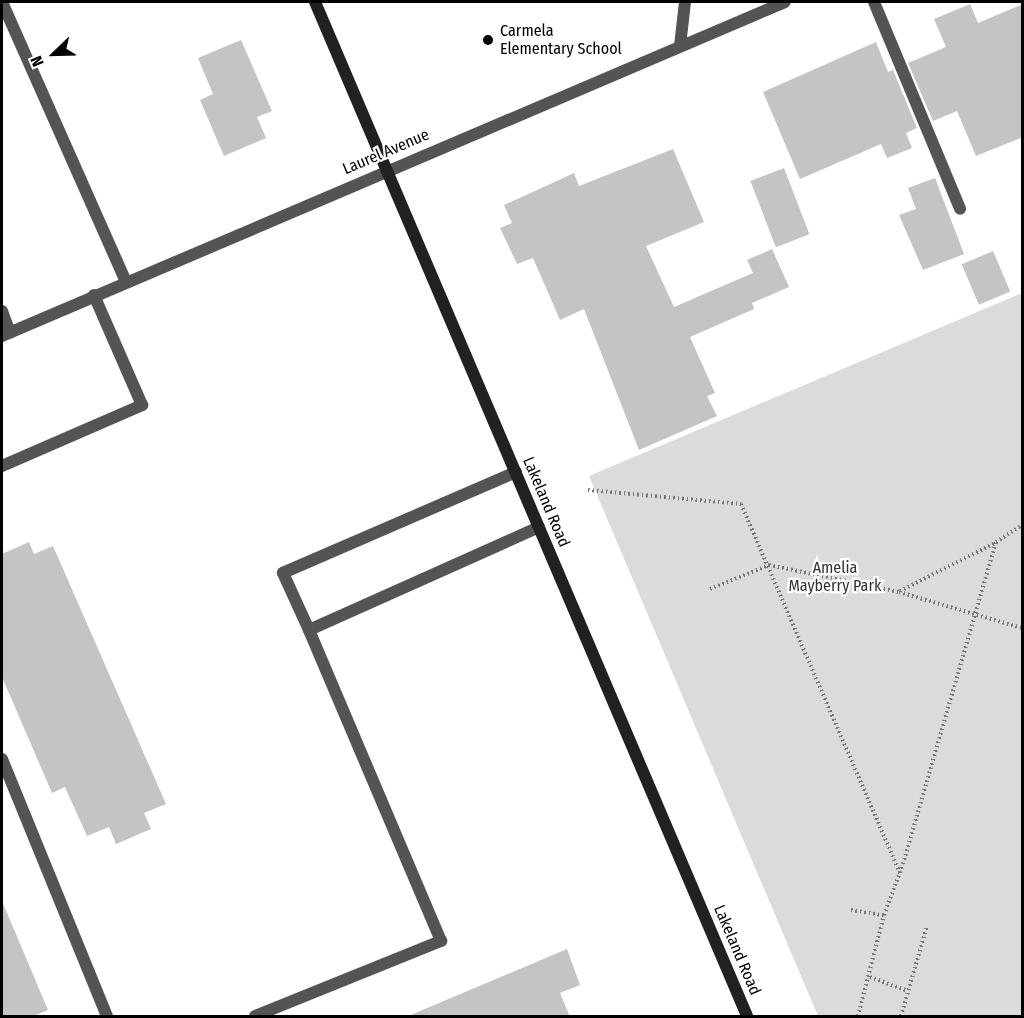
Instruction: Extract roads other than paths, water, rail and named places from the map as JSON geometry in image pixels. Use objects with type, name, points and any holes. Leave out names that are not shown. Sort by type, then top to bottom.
[{"type":"street","points":[[2,2],[126,282]]},
{"type":"street","name":"Lakeland Road","points":[[315,2],[747,1017]]},
{"type":"street","points":[[680,46],[685,2]]},
{"type":"street","name":"Laurel Avenue","points":[[6,334],[386,169],[785,2]]},
{"type":"street","points":[[874,2],[960,209]]},
{"type":"street","points":[[2,466],[142,405],[94,295]]},
{"type":"street","points":[[2,311],[6,334]]},
{"type":"street","points":[[255,1017],[441,941],[283,573],[516,472]]},
{"type":"street","points":[[309,630],[539,527]]},
{"type":"street","points":[[2,759],[106,1017]]},
{"type":"place","name":"Carmela Elementary School","points":[[488,40]]},
{"type":"park label","name":"Amelia Mayberry Park","points":[[835,577]]}]
